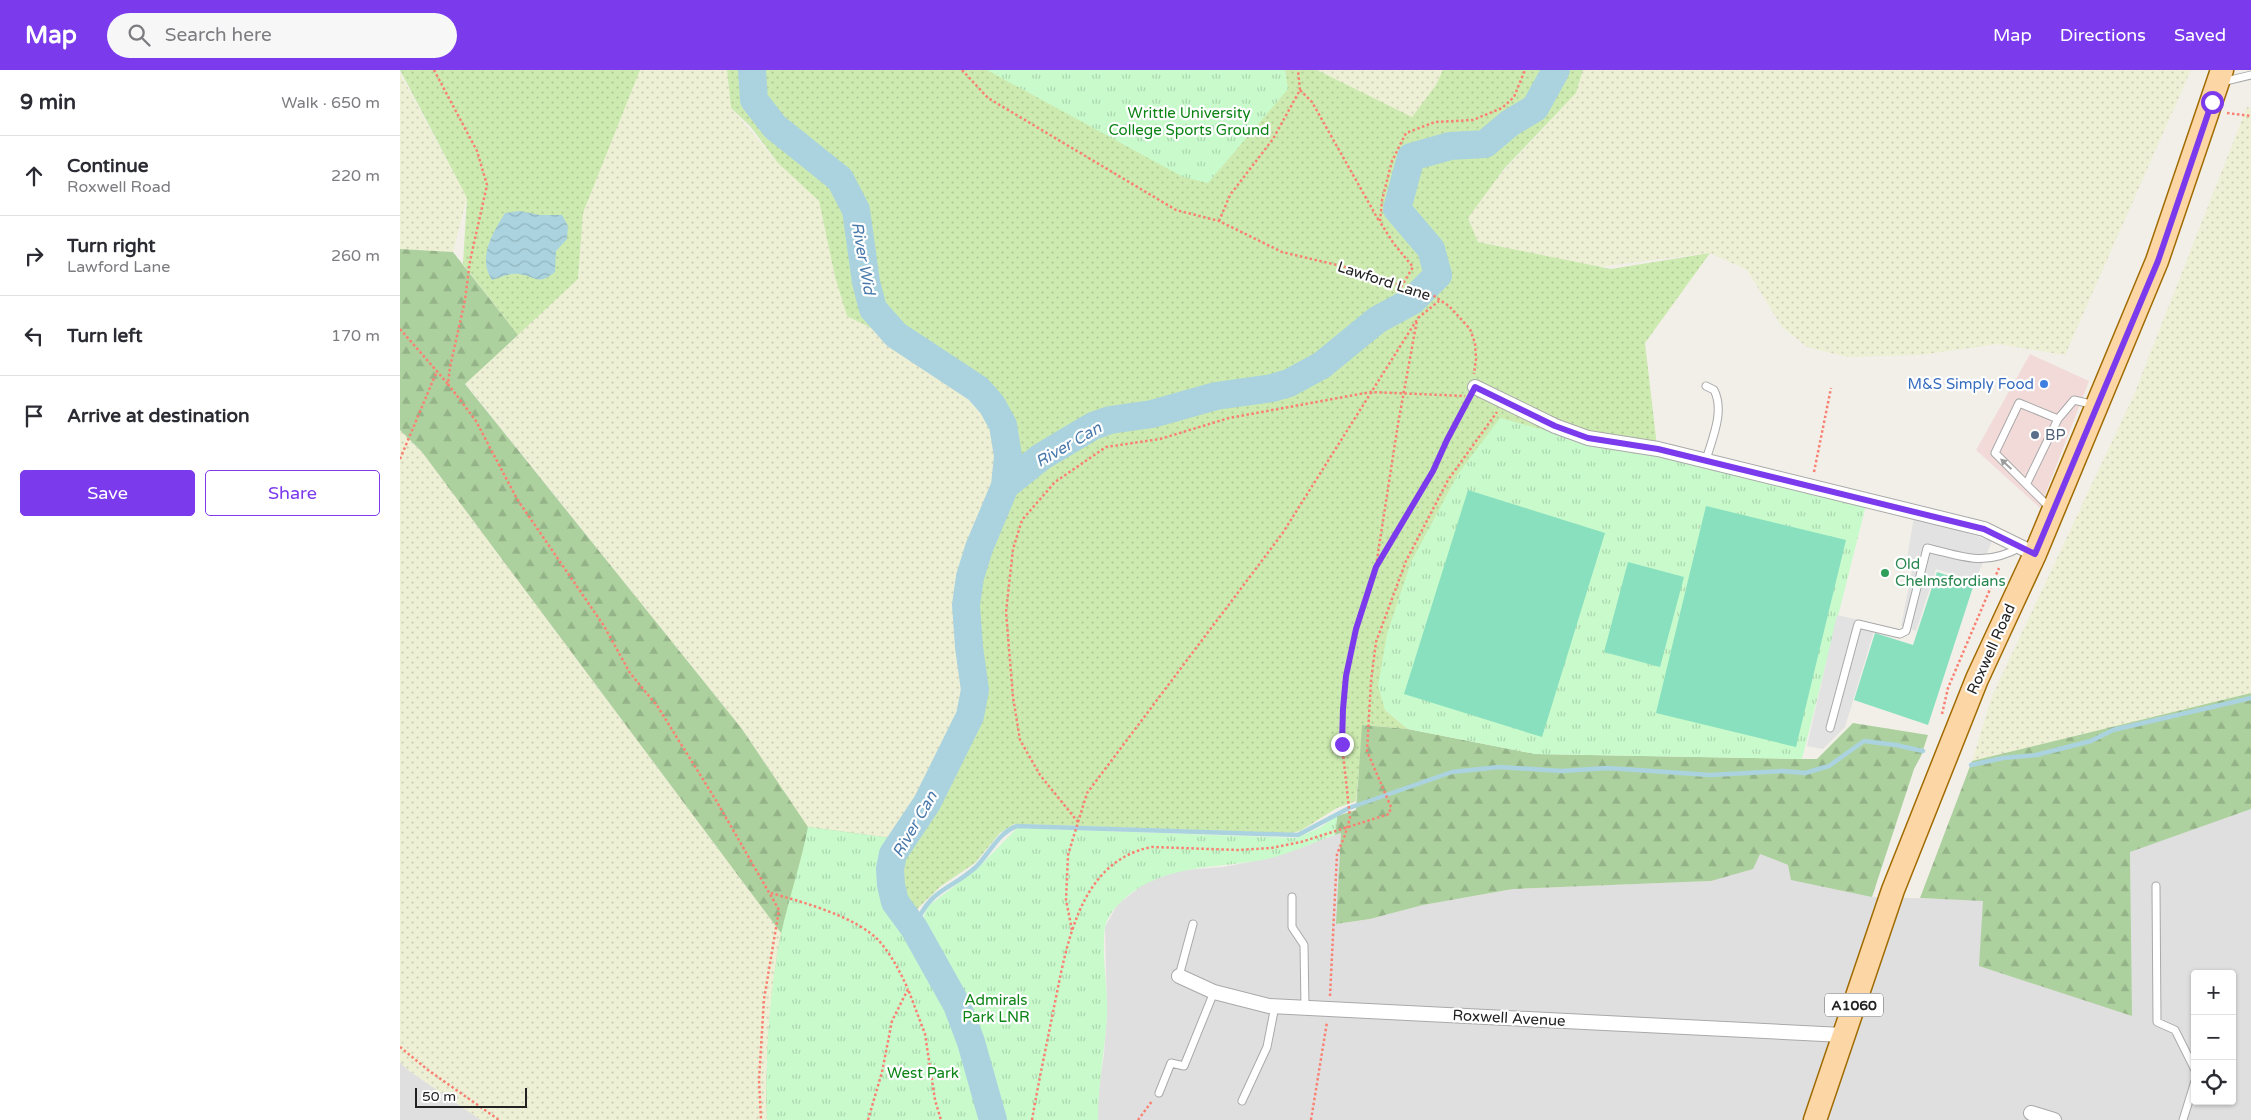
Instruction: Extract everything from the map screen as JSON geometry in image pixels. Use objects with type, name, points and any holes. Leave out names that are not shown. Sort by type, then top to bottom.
[{"type":"main road","name":"Roxwell Road","points":[[1815,1120],[1893,890],[2028,550],[2053,511],[2158,261],[2220,77]]},
{"type":"street","points":[[1472,392],[1504,402],[1555,426],[1588,438],[1658,449],[1706,460],[1984,529],[2028,550]]},
{"type":"street","name":"Roxwell Avenue","points":[[1179,976],[1214,992],[1275,1006],[1843,1035]]},
{"type":"street","points":[[2031,1113],[2054,1120]]},
{"type":"lane","points":[[2220,77],[2251,75]]},
{"type":"lane","points":[[1706,386],[1714,390],[1718,396],[1719,408],[1706,460]]},
{"type":"lane","points":[[2027,483],[2058,419],[2074,400],[2098,405]]},
{"type":"lane","points":[[2053,511],[1995,453],[2019,403],[2058,419]]},
{"type":"lane","points":[[1830,728],[1858,624],[1900,634],[1906,631],[1927,548],[1973,559],[1992,559],[2028,550]]},
{"type":"lane","points":[[2156,886],[2157,1022],[2175,1030],[2191,1062]]},
{"type":"lane","points":[[1292,896],[1292,927],[1304,945],[1305,1008]]},
{"type":"lane","points":[[1179,976],[1193,924]]},
{"type":"lane","points":[[1158,1093],[1171,1063],[1184,1066],[1214,992]]},
{"type":"lane","points":[[1242,1101],[1267,1047],[1275,1006]]},
{"type":"lane","points":[[2183,1120],[2191,1094]]},
{"type":"path","points":[[434,70],[477,151],[487,185],[473,244],[465,300],[448,384]]},
{"type":"path","name":"Lawford Lane","points":[[962,70],[988,98],[1176,210],[1219,221],[1282,252],[1358,270],[1412,291],[1431,294],[1449,306],[1470,329],[1475,343],[1476,359],[1472,392]]},
{"type":"path","points":[[1219,221],[1230,195],[1273,138],[1300,90],[1298,70]]},
{"type":"path","points":[[1380,222],[1382,200],[1392,161],[1406,133],[1435,122],[1473,120],[1502,108],[1514,98],[1526,70]]},
{"type":"path","points":[[1300,90],[1312,102],[1380,222],[1394,244],[1413,267],[1402,287]]},
{"type":"path","points":[[1072,931],[1066,900],[1068,855],[1087,793],[1282,534],[1418,318],[1439,301]]},
{"type":"path","points":[[1311,1120],[1329,1010],[1337,854],[1348,826],[1349,808],[1342,744],[1346,676],[1356,629],[1376,567],[1418,318]]},
{"type":"path","points":[[400,329],[448,384],[476,421],[517,499],[604,626],[630,673],[663,715],[771,893],[778,910],[764,999],[759,1080],[761,1120]]},
{"type":"path","points":[[400,459],[437,371]]},
{"type":"path","points":[[1812,486],[1831,388]]},
{"type":"path","points":[[1078,822],[1040,774],[1020,740],[1013,698],[1006,612],[1013,549],[1022,520],[1055,482],[1106,447],[1160,438],[1229,418],[1371,392],[1472,392],[1433,471],[1376,567]]},
{"type":"path","points":[[1032,1120],[1062,969],[1072,931],[1083,904],[1099,878],[1118,860],[1128,854],[1152,847],[1231,850],[1271,848],[1302,842],[1389,814],[1391,807],[1367,751],[1371,681],[1376,642],[1406,561],[1448,480],[1504,402]]},
{"type":"path","points":[[771,893],[820,908],[865,929],[879,941],[898,968],[925,1034],[935,1100],[941,1120]]},
{"type":"path","points":[[868,1120],[882,1072],[892,1021],[908,989]]},
{"type":"path","points":[[400,1047],[428,1070],[499,1120]]},
{"type":"path","points":[[1138,1120],[1158,1093]]},
{"type":"shaded area","points":[[2030,354],[2089,381],[2040,508],[1976,450]]},
{"type":"shaded area","points":[[1914,516],[1992,541],[1975,581],[1936,569],[1916,631],[1901,626],[1914,561],[1907,559]]},
{"type":"shaded area","points":[[1837,615],[1876,624],[1845,727],[1823,749],[1807,746]]},
{"type":"shaded area","points":[[2251,809],[2251,1120],[1098,1120],[1098,1093],[1104,1055],[1107,1013],[1105,927],[1117,905],[1144,884],[1165,875],[1184,870],[1223,867],[1270,858],[1341,833],[1337,924],[1370,919],[1423,905],[1513,889],[1711,881],[1760,854],[1872,897],[1983,900],[2131,1016],[2130,851]]},
{"type":"shaded area","points":[[400,1062],[408,1070],[481,1120],[400,1120]]},
{"type":"green space","points":[[400,70],[640,70],[583,213],[578,279],[518,335],[463,264],[467,198]]},
{"type":"green space","points":[[640,70],[727,70],[731,108],[778,163],[819,201],[835,277],[847,316],[894,340],[976,395],[987,410],[998,439],[1002,458],[998,481],[969,553],[962,580],[959,609],[960,642],[966,681],[965,694],[958,722],[940,763],[922,797],[891,838],[808,827],[742,729],[465,383],[578,279],[583,213]]},
{"type":"green space","points":[[727,70],[987,70],[1287,89],[1285,70],[1317,70],[1412,117],[1436,85],[1443,70],[1583,70],[1576,93],[1504,169],[1468,218],[1478,242],[1611,269],[1710,253],[1645,343],[1658,455],[1385,710],[1408,729],[1363,725],[1356,801],[1337,808],[1300,831],[1291,833],[1014,824],[1000,833],[975,863],[941,886],[913,913],[903,897],[899,881],[901,865],[909,848],[891,838],[930,782],[946,752],[962,706],[966,683],[959,627],[960,595],[968,559],[1001,470],[1002,457],[1000,445],[995,427],[987,410],[963,384],[923,357],[847,316],[835,277],[819,201],[778,163],[750,126],[731,108]]},
{"type":"green space","name":"Writtle University College Sports Ground","points":[[987,70],[1285,70],[1288,89],[1208,183],[1183,177]]},
{"type":"green space","points":[[1317,70],[1443,70],[1436,85],[1412,118]]},
{"type":"green space","points":[[1583,70],[2191,70],[2065,355],[1998,344],[1921,355],[1847,357],[1807,347],[1782,327],[1747,270],[1710,253],[1598,267],[1478,242],[1468,218],[1498,177],[1576,93]]},
{"type":"green space","points":[[400,73],[467,198],[453,252],[400,249]]},
{"type":"green space","points":[[2247,107],[2251,108],[2251,693],[1972,761],[1992,696],[2133,397]]},
{"type":"green space","points":[[400,249],[453,252],[518,335],[465,384],[742,729],[808,827],[891,838],[884,851],[881,864],[882,888],[892,911],[908,933],[767,1120],[769,1026],[781,933],[422,452],[400,430]]},
{"type":"green space","name":"Old Chelmsfordians","points":[[1500,418],[1599,445],[1658,455],[1866,505],[1802,759],[1535,754],[1408,729],[1385,710],[1378,686],[1387,634],[1411,562],[1458,474]]},
{"type":"green space","points":[[400,430],[422,452],[781,933],[776,963],[766,1068],[767,1120],[481,1120],[408,1070],[400,1062]]},
{"type":"green space","points":[[1468,490],[1605,533],[1542,737],[1404,694]]},
{"type":"green space","points":[[1706,506],[1846,540],[1796,747],[1656,713]]},
{"type":"green space","points":[[1628,562],[1684,577],[1660,667],[1604,652]]},
{"type":"green space","points":[[1937,572],[1974,584],[1928,725],[1854,700],[1875,633],[1913,645]]},
{"type":"green space","points":[[2251,693],[2251,809],[2130,852],[2132,1016],[1979,966],[1983,901],[1920,898],[1972,761]]},
{"type":"green space","points":[[1853,723],[1928,735],[1921,756],[1914,769],[1872,897],[1791,880],[1788,865],[1760,854],[1753,869],[1711,881],[1513,889],[1423,905],[1370,919],[1336,924],[1341,833],[1335,835],[1337,816],[1356,810],[1362,725],[1408,729],[1535,754],[1817,759]]},
{"type":"green space","name":"Admirals Park LNR","points":[[1337,816],[1335,835],[1267,859],[1174,873],[1140,887],[1124,899],[1112,912],[1106,923],[1104,937],[1107,1014],[1098,1120],[767,1120],[767,1050],[773,980],[781,934],[808,827],[891,838],[884,851],[881,864],[882,888],[892,911],[908,933],[923,925],[924,915],[928,906],[977,869],[1017,828],[1297,838],[1321,827]]},
{"type":"water","points":[[520,211],[540,215],[562,215],[568,226],[567,239],[556,251],[555,272],[541,280],[516,274],[492,280],[486,263],[488,245],[505,213]]},
{"type":"waterway","name":"River Wid","points":[[752,70],[754,100],[775,127],[840,179],[856,210],[866,282],[873,309],[896,335],[978,389],[992,405],[1003,425],[1008,456],[1005,486]]},
{"type":"waterway","name":"River Can","points":[[993,1120],[971,1042],[957,1005],[914,928],[895,902],[890,869],[893,854],[927,803],[970,716],[975,690],[966,605],[970,577],[979,548],[1005,486],[1041,457],[1093,426],[1110,420],[1152,414],[1216,396],[1272,388],[1289,383],[1322,365],[1377,320],[1412,301],[1438,275],[1431,249],[1397,209],[1411,157],[1450,146],[1485,144],[1510,123],[1535,108],[1556,70]]},
{"type":"waterway","points":[[1971,765],[2003,758],[2036,755],[2091,741],[2113,730],[2251,698]]},
{"type":"waterway","points":[[914,928],[920,915],[934,897],[976,867],[1000,838],[1017,826],[1298,835],[1349,808],[1452,772],[1499,767],[1562,771],[1607,768],[1710,775],[1783,771],[1805,773],[1829,766],[1864,741],[1923,751]]},
{"type":"place","name":"M&S Simply Food","points":[[2044,384]]},
{"type":"place","name":"BP","points":[[2035,435]]},
{"type":"place","name":"Old Chelmsfordians","points":[[1885,573]]},
{"type":"route","points":[[1342,744],[1346,676],[1356,629],[1376,567],[1433,471],[1475,387],[1555,426],[1588,438],[1658,449],[1984,529],[2035,554],[2158,261],[2212,102]]},
{"type":"park label","name":"West Park","points":[[923,1073]]}]
